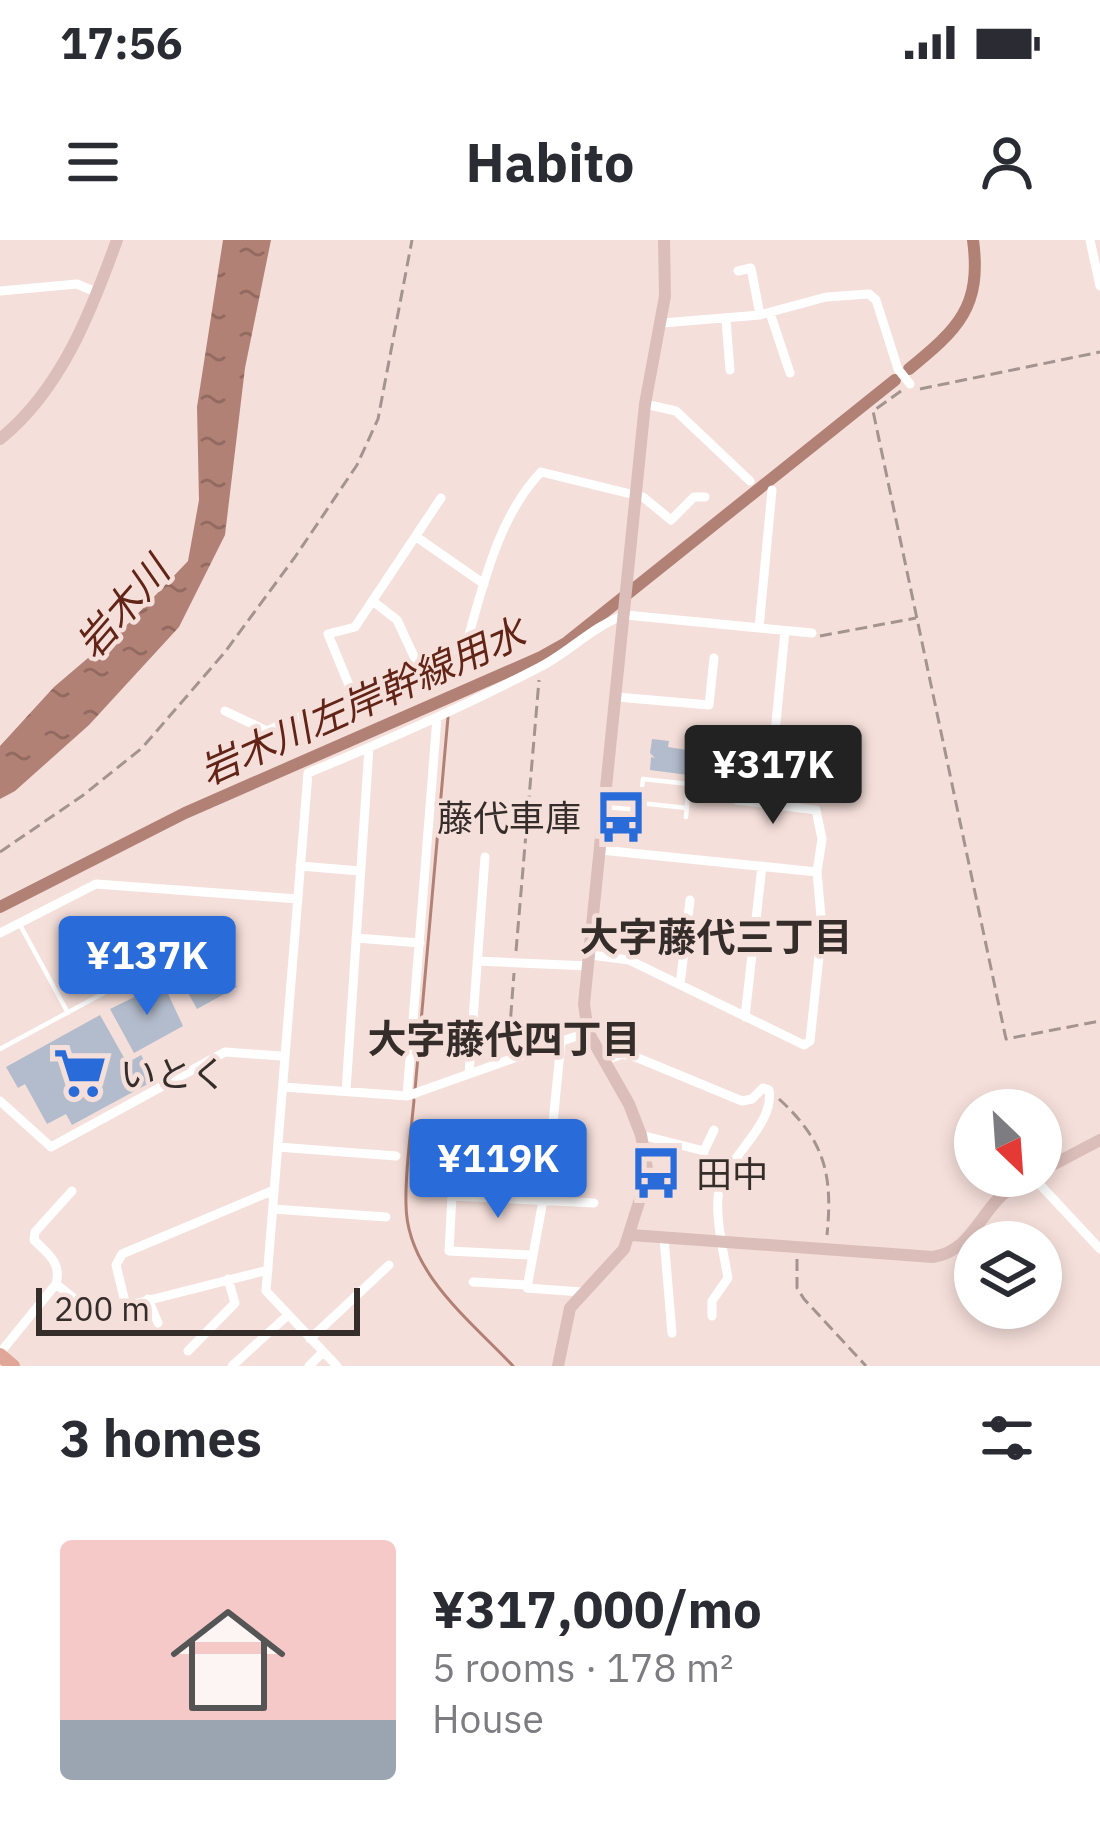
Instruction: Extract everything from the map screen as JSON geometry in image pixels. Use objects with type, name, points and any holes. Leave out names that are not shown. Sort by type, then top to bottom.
[{"type":"main road","points":[[0,1354],[14,1366]]},
{"type":"street","points":[[0,440],[18,425],[61,369],[98,293],[117,240]]},
{"type":"street","points":[[558,1366],[570,1308],[632,1234],[648,1174],[641,1135],[588,1032],[584,1004],[645,404],[651,354],[662,323],[664,240]]},
{"type":"street","points":[[1090,240],[1100,286]]},
{"type":"street","points":[[738,271],[751,268],[790,374]]},
{"type":"street","points":[[0,291],[77,284],[98,293]]},
{"type":"street","points":[[662,323],[726,320],[826,297],[869,294],[898,369],[910,384]]},
{"type":"street","points":[[726,320],[730,370]]},
{"type":"street","points":[[645,404],[676,411],[750,481]]},
{"type":"street","points":[[225,711],[267,731],[466,645],[514,508],[542,472],[637,495],[671,520],[694,497],[704,496]]},
{"type":"street","points":[[759,628],[772,490]]},
{"type":"street","points":[[352,694],[328,634],[355,627],[441,498]]},
{"type":"street","points":[[418,538],[484,584]]},
{"type":"street","points":[[626,600],[759,628],[812,633]]},
{"type":"street","points":[[337,1366],[266,1291],[308,773],[540,668],[609,620],[626,600]]},
{"type":"street","points":[[374,602],[397,620],[418,665]]},
{"type":"street","points":[[768,804],[785,631]]},
{"type":"street","points":[[617,697],[709,705],[714,658]]},
{"type":"street","points":[[413,1094],[437,718]]},
{"type":"street","points":[[774,746],[820,755]]},
{"type":"street","points":[[346,1091],[369,748]]},
{"type":"street","points":[[477,961],[629,960],[804,1046],[810,1041],[822,928],[817,872],[822,838],[816,810],[736,800]]},
{"type":"street","points":[[602,850],[817,872]]},
{"type":"street","points":[[469,1074],[485,857]]},
{"type":"street","points":[[300,866],[360,871]]},
{"type":"street","points":[[745,1017],[762,866]]},
{"type":"street","points":[[0,933],[96,884],[298,899]]},
{"type":"street","points":[[680,985],[689,900]]},
{"type":"street","points":[[356,938],[420,943]]},
{"type":"street","points":[[284,1087],[413,1094],[588,1032]]},
{"type":"street","points":[[527,1285],[548,1173],[560,1042]]},
{"type":"street","points":[[0,1101],[51,1147],[225,1052],[280,1056]]},
{"type":"street","points":[[604,1060],[633,1056],[742,1101],[763,1088],[769,1090],[771,1101],[761,1124],[730,1161],[717,1196],[728,1278],[712,1300],[712,1316]]},
{"type":"street","points":[[641,1135],[703,1157],[714,1130]]},
{"type":"street","points":[[1062,1161],[1100,1140]]},
{"type":"street","points":[[278,1148],[396,1156]]},
{"type":"street","points":[[268,1270],[126,1306],[116,1264],[122,1254],[274,1190]]},
{"type":"street","points":[[0,1354],[56,1284],[57,1264],[34,1240],[35,1232],[72,1191]]},
{"type":"street","points":[[530,1256],[448,1251],[452,1196],[593,1203]]},
{"type":"street","points":[[632,1234],[933,1258],[962,1246],[999,1197]]},
{"type":"street","points":[[1052,1197],[1100,1249]]},
{"type":"street","points":[[273,1209],[386,1217]]},
{"type":"street","points":[[664,1238],[672,1334]]},
{"type":"street","points":[[310,1339],[389,1264]]},
{"type":"street","points":[[188,1351],[235,1303],[228,1280]]},
{"type":"street","points":[[473,1282],[581,1292]]},
{"type":"street","points":[[56,1284],[76,1300]]},
{"type":"street","points":[[148,1299],[158,1323]]},
{"type":"street","points":[[232,1366],[288,1315]]},
{"type":"street","points":[[309,1366],[323,1352]]},
{"type":"lane","points":[[606,807],[639,810],[643,779],[689,784],[687,813],[640,803]]},
{"type":"lane","points":[[19,923],[68,1013]]},
{"type":"lane","points":[[0,1049],[228,926]]},
{"type":"path","points":[[0,852],[142,748],[225,652],[308,538],[357,465],[379,419],[412,240]]},
{"type":"path","points":[[1100,352],[929,390],[910,384],[873,410],[1006,1039],[1100,1021]]},
{"type":"path","points":[[812,633],[846,634],[917,618]]},
{"type":"path","points":[[507,1060],[540,668]]},
{"type":"path","points":[[769,1090],[806,1130],[823,1162],[831,1185],[826,1248]]},
{"type":"path","points":[[796,1245],[797,1288],[866,1366]]},
{"type":"water","name":"岩木川","points":[[223,240],[271,240],[245,368],[225,535],[179,627],[89,725],[0,799],[0,746],[54,687],[129,623],[188,561],[199,500],[197,407]]},
{"type":"building","points":[[652,739],[687,750],[688,744],[724,754],[725,749],[736,750],[734,781],[650,770],[651,757],[655,758],[650,753]]},
{"type":"building","points":[[219,953],[237,987],[197,1009],[177,973]]},
{"type":"building","points":[[163,983],[183,1026],[134,1053],[110,1009]]},
{"type":"building","name":"いとく","points":[[100,1015],[127,1063],[141,1055],[155,1080],[72,1125],[66,1114],[47,1124],[25,1084],[18,1088],[6,1067]]},
{"type":"waterway","name":"岩木川左岸幹線用水","points":[[909,369],[963,315],[974,283],[973,240]]},
{"type":"waterway","name":"岩木川左岸幹線用水","points":[[0,907],[185,813],[566,643],[895,380]]},
{"type":"waterway","points":[[415,1090],[448,717]]},
{"type":"waterway","points":[[414,1100],[406,1204],[417,1252],[444,1294],[513,1366]]},
{"type":"place","name":"藤代車庫","points":[[621,817]]},
{"type":"place","name":"いとく","points":[[80,1073]]},
{"type":"place","name":"田中","points":[[656,1173]]},
{"type":"district","name":"大字藤代三丁目","points":[[716,936]]},
{"type":"district","name":"大字藤代四丁目","points":[[504,1038]]}]
